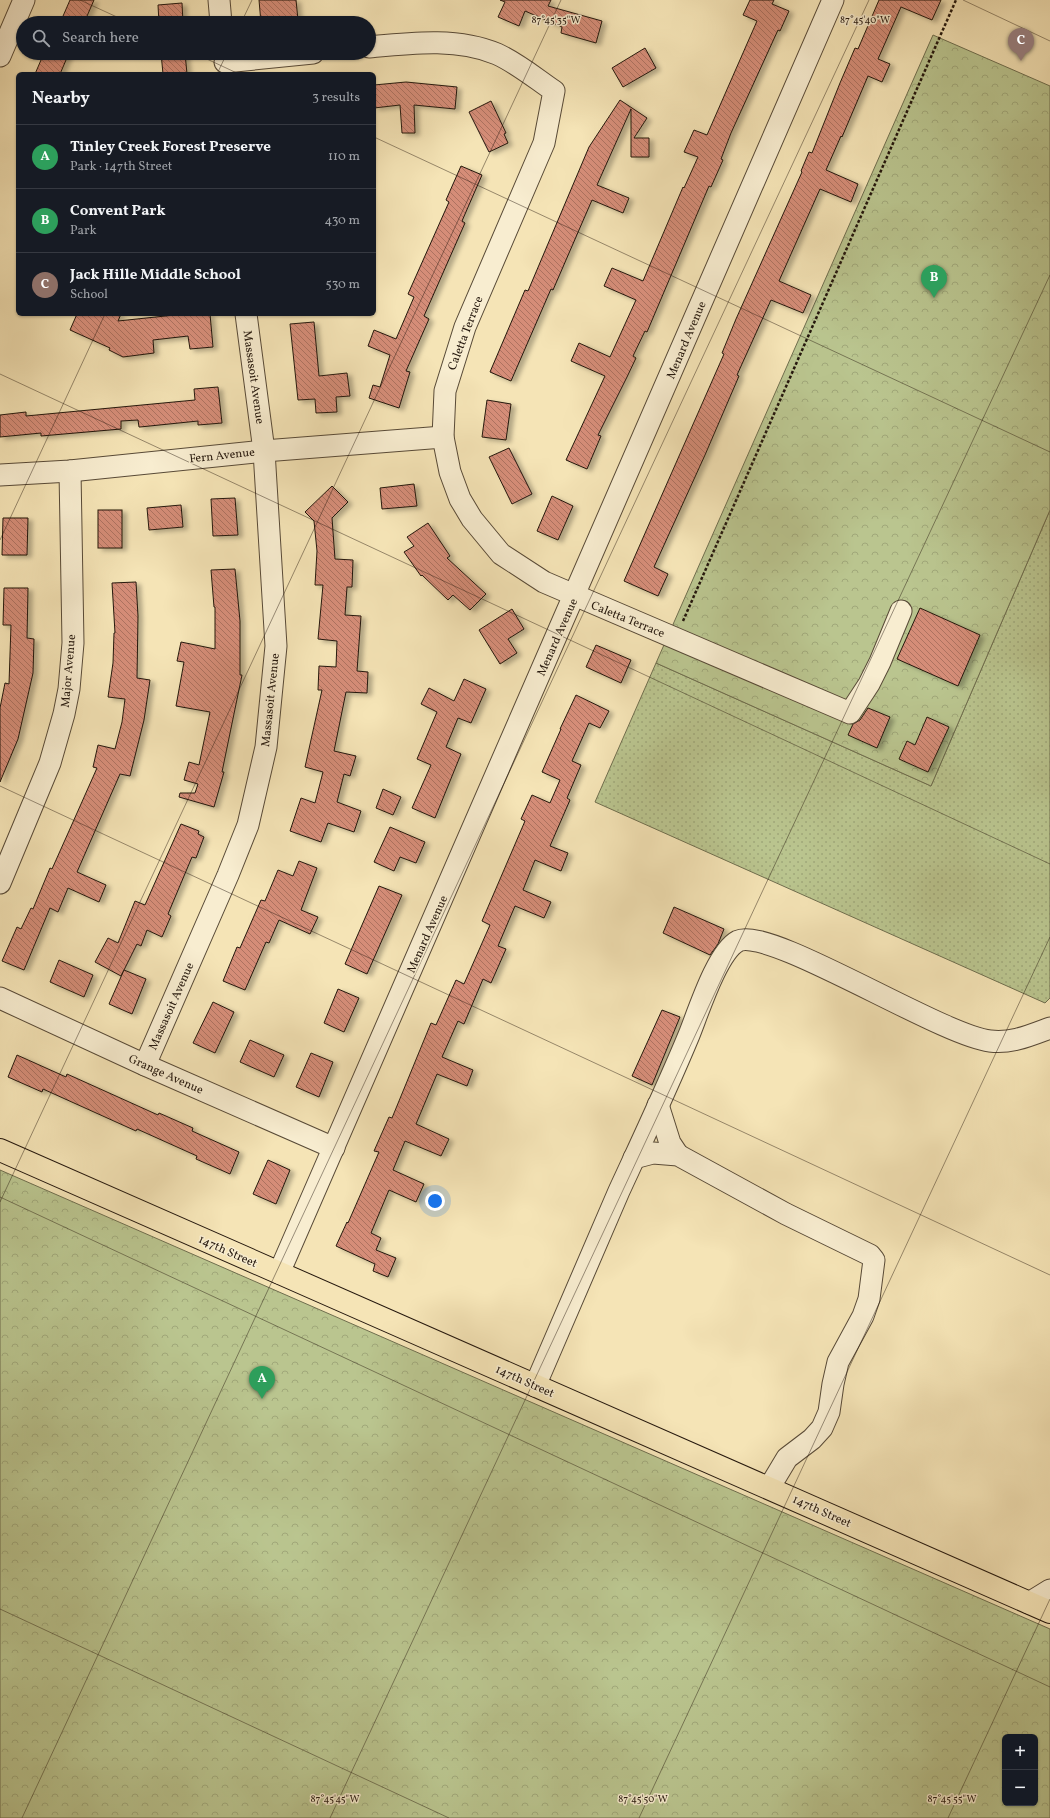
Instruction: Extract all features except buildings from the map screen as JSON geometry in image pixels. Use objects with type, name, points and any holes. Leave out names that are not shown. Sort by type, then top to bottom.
[{"type":"main road","name":"147th Street","points":[[0,1150],[1050,1612]]},
{"type":"street","points":[[17,16],[24,0]]},
{"type":"street","points":[[219,0],[220,16]]},
{"type":"street","name":"Menard Avenue","points":[[279,1273],[575,597],[833,0]]},
{"type":"street","points":[[0,56],[16,19]]},
{"type":"street","name":"Caletta Terrace","points":[[376,46],[430,42],[473,47],[498,54],[554,91],[544,144],[465,327],[445,391],[443,437],[450,472],[460,499],[472,519],[492,544],[513,563],[529,574],[575,597],[695,646],[850,713],[869,684],[880,662],[901,611]]},
{"type":"street","points":[[225,63],[251,60]]},
{"type":"street","name":"Massasoit Avenue","points":[[145,1065],[222,889],[248,825],[266,747],[276,646],[264,451],[246,316]]},
{"type":"street","name":"Fern Avenue","points":[[0,475],[70,471],[264,451],[443,437]]},
{"type":"street","name":"Major Avenue","points":[[0,883],[50,763],[64,714],[69,689],[73,643],[70,471]]},
{"type":"street","points":[[535,1386],[720,960],[728,947],[740,940],[753,940],[802,958],[968,1036],[991,1042],[1005,1042],[1024,1038],[1050,1028]]},
{"type":"street","name":"Grange Avenue","points":[[0,998],[145,1065],[334,1148]]},
{"type":"street","points":[[658,1105],[670,1143],[678,1155]]},
{"type":"street","points":[[634,1158],[653,1153],[678,1155],[786,1214],[870,1255],[874,1260],[874,1270],[869,1299],[863,1316],[838,1362],[829,1412],[822,1428],[812,1439],[787,1458],[769,1488]]},
{"type":"street","points":[[1029,1602],[1050,1590]]},
{"type":"path","points":[[683,621],[956,0]]},
{"type":"green space","points":[[933,35],[1050,86],[1050,510],[931,786],[656,663]]},
{"type":"green space","points":[[1050,510],[1050,998],[1045,1003],[595,802],[656,663],[931,786]]},
{"type":"green space","points":[[0,1170],[1050,1629],[1050,1818],[0,1818]]},
{"type":"place","name":"Jack Hille Middle School","points":[[1021,61]]},
{"type":"place","name":"Convent Park","points":[[934,298]]},
{"type":"place","name":"Tinley Creek Forest Preserve","points":[[262,1399]]}]
